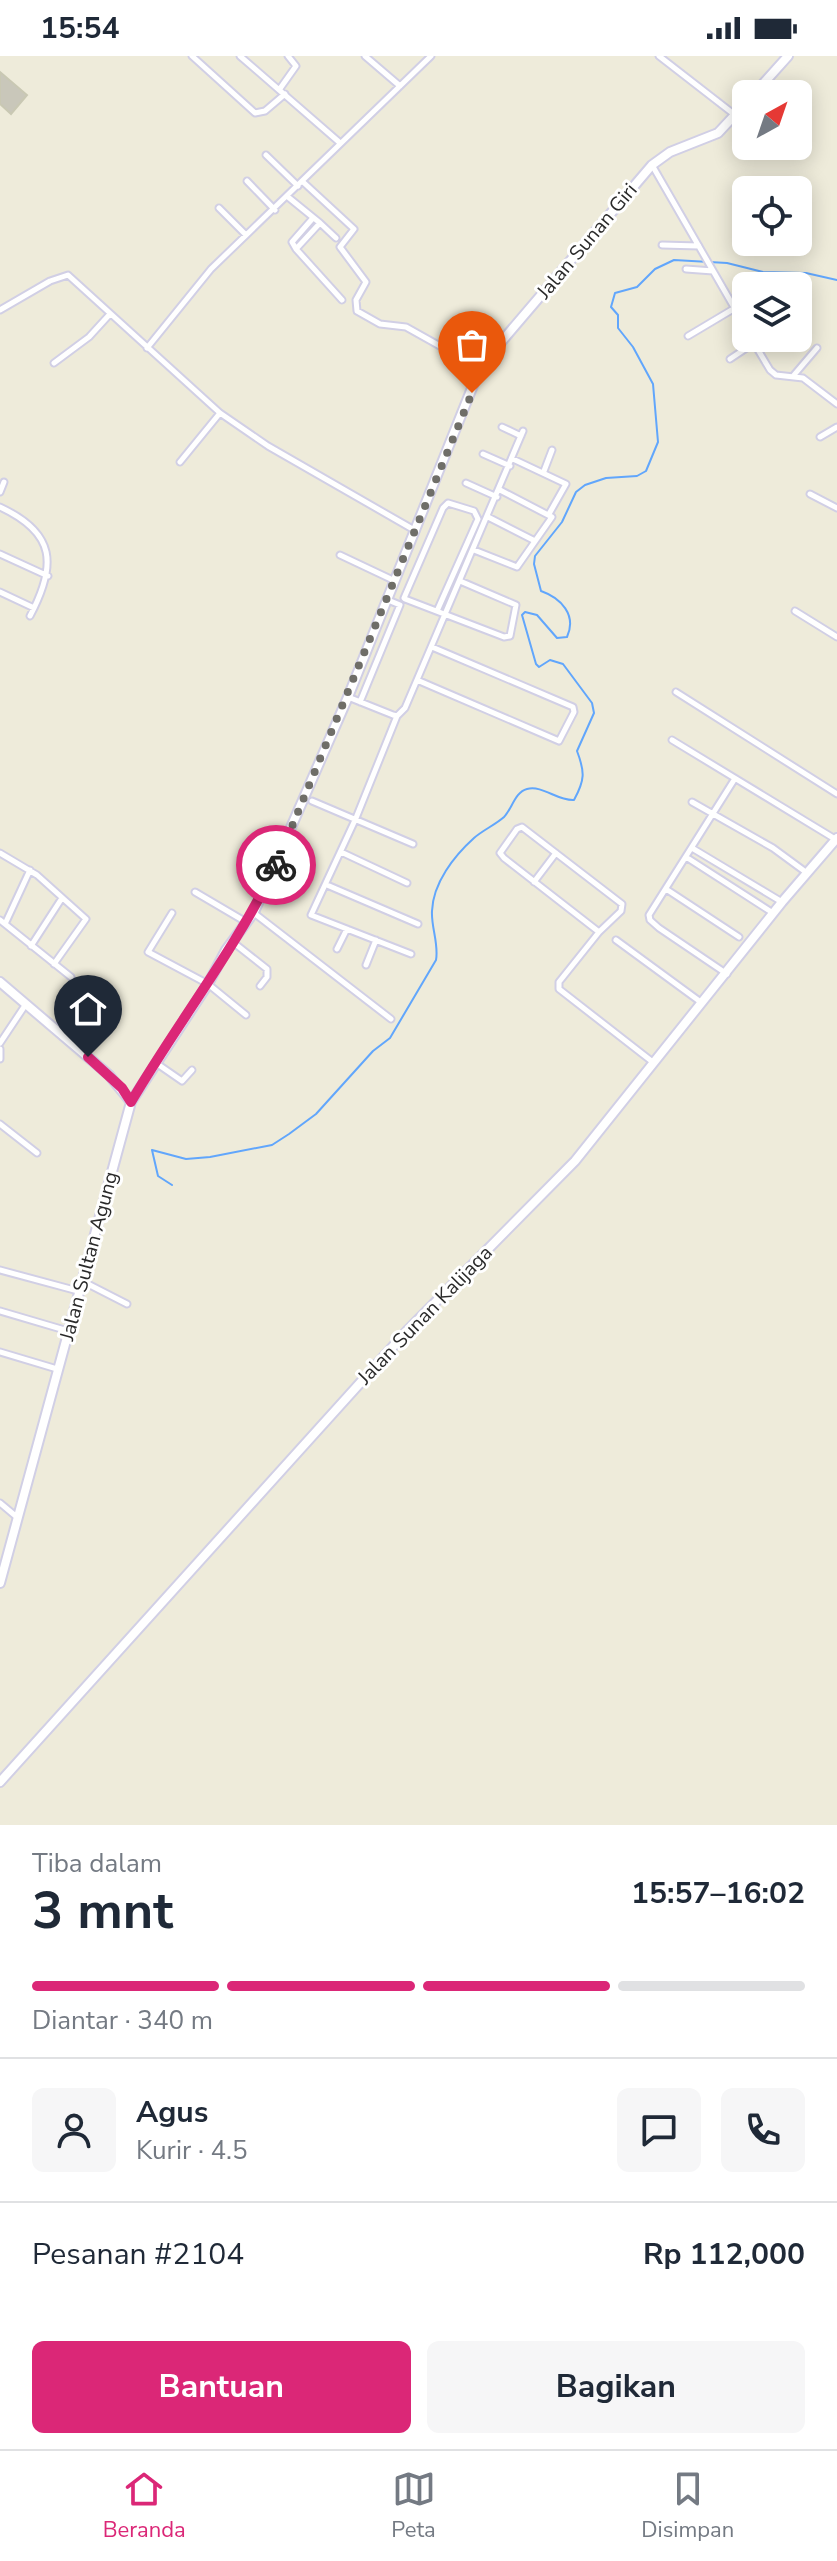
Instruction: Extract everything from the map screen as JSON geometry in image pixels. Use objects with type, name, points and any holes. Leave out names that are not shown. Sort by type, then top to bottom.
[{"type":"street","points":[[192,56],[255,113],[265,111],[282,92],[296,66],[293,57]]},
{"type":"street","points":[[240,56],[339,142]]},
{"type":"street","points":[[365,56],[400,86]]},
{"type":"street","points":[[147,348],[211,269],[431,56]]},
{"type":"street","points":[[659,56],[732,113]]},
{"type":"street","points":[[767,80],[788,56]]},
{"type":"street","name":"Jalan Sunan Giri","points":[[131,1102],[208,984],[226,950],[254,912],[348,697],[481,369],[652,165],[670,152],[718,133],[732,118]]},
{"type":"street","points":[[266,155],[354,229],[340,247],[366,282],[356,300],[357,311],[380,324],[406,327],[481,369]]},
{"type":"street","points":[[652,165],[732,303]]},
{"type":"street","points":[[247,181],[275,210]]},
{"type":"street","points":[[288,197],[336,238]]},
{"type":"street","points":[[219,208],[246,235]]},
{"type":"street","points":[[313,218],[292,242],[342,300]]},
{"type":"street","points":[[296,249],[320,223]]},
{"type":"street","points":[[662,245],[700,247]]},
{"type":"street","points":[[686,269],[713,269]]},
{"type":"street","points":[[0,310],[68,275],[220,413],[268,446],[416,532]]},
{"type":"street","points":[[688,336],[732,310]]},
{"type":"street","points":[[54,363],[89,337],[110,314]]},
{"type":"street","points":[[794,376],[817,348]]},
{"type":"street","points":[[730,359],[739,352]]},
{"type":"street","points":[[759,352],[776,375],[803,378],[837,404]]},
{"type":"street","points":[[180,462],[220,413]]},
{"type":"street","points":[[411,954],[311,915],[327,885],[397,716],[405,708],[513,459],[522,434],[502,427]]},
{"type":"street","points":[[820,437],[837,427]]},
{"type":"street","points":[[544,472],[552,450]]},
{"type":"street","points":[[483,454],[510,466]]},
{"type":"street","points":[[513,459],[566,484],[549,514]]},
{"type":"street","points":[[0,492],[4,482]]},
{"type":"street","points":[[466,483],[497,497]]},
{"type":"street","points":[[474,550],[517,567],[552,517],[500,490]]},
{"type":"street","points":[[810,494],[837,508]]},
{"type":"street","points":[[437,611],[478,519],[477,513],[452,503],[443,508],[404,597],[437,611],[504,637],[511,633],[516,605],[460,581]]},
{"type":"street","points":[[0,507],[23,518],[42,538],[47,555],[48,576],[30,616]]},
{"type":"street","points":[[488,517],[535,541]]},
{"type":"street","points":[[0,554],[48,576]]},
{"type":"street","points":[[340,555],[396,581]]},
{"type":"street","points":[[0,592],[34,608]]},
{"type":"street","points":[[360,702],[400,605],[388,600]]},
{"type":"street","points":[[795,611],[837,637]]},
{"type":"street","points":[[417,680],[559,741],[570,723],[573,707],[432,647]]},
{"type":"street","points":[[676,692],[837,794]]},
{"type":"street","points":[[348,697],[397,716]]},
{"type":"street","points":[[672,740],[836,839]]},
{"type":"street","points":[[727,974],[650,920],[654,906],[734,780]]},
{"type":"street","points":[[312,801],[413,844]]},
{"type":"street","points":[[692,802],[773,848],[807,874]]},
{"type":"street","points":[[599,932],[500,853],[522,827],[622,904],[621,911],[599,932],[559,982],[559,989],[654,1063]]},
{"type":"street","name":"Jalan Sunan Kalijaga","points":[[0,1782],[407,1331],[575,1161],[836,839]]},
{"type":"street","points":[[692,848],[782,902]]},
{"type":"street","points":[[341,852],[407,883]]},
{"type":"street","points":[[0,853],[30,870],[87,921],[54,964]]},
{"type":"street","points":[[534,882],[556,853]]},
{"type":"street","points":[[686,857],[773,913]]},
{"type":"street","points":[[713,874],[719,864]]},
{"type":"street","points":[[30,870],[2,922],[71,977]]},
{"type":"street","points":[[739,891],[745,880]]},
{"type":"street","points":[[327,885],[418,924]]},
{"type":"street","points":[[666,889],[739,937]]},
{"type":"street","points":[[195,892],[247,922]]},
{"type":"street","points":[[31,946],[62,898]]},
{"type":"street","points":[[254,912],[391,1019]]},
{"type":"street","points":[[172,913],[148,952],[208,984],[246,1015]]},
{"type":"street","points":[[337,949],[347,929]]},
{"type":"street","points":[[366,965],[376,940]]},
{"type":"street","points":[[616,940],[703,1004]]},
{"type":"street","points":[[234,943],[267,969],[267,977],[260,986]]},
{"type":"street","points":[[0,982],[109,1075],[131,1102]]},
{"type":"street","points":[[0,1059],[0,1046],[27,1003]]},
{"type":"street","points":[[156,1063],[182,1081],[192,1070]]},
{"type":"street","name":"Jalan Sultan Agung","points":[[0,1583],[131,1102]]},
{"type":"street","points":[[0,1124],[37,1153]]},
{"type":"street","points":[[0,1270],[78,1291]]},
{"type":"street","points":[[81,1280],[127,1304]]},
{"type":"street","points":[[0,1311],[68,1331]]},
{"type":"street","points":[[0,1352],[58,1369]]},
{"type":"street","points":[[0,1503],[19,1519]]},
{"type":"building","points":[[0,72],[27,95],[11,114],[0,104]]},
{"type":"waterway","points":[[172,1185],[158,1176],[152,1150],[186,1159],[272,1145],[316,1114],[373,1051],[390,1038],[436,960],[433,901],[440,880],[459,853],[504,817],[523,791],[539,789],[574,800],[578,793],[583,776],[577,751],[594,713],[592,703],[563,664],[550,660],[539,667],[536,664],[522,615],[525,612],[537,615],[557,638],[567,637],[570,629],[568,615],[561,603],[541,591],[535,556],[562,522],[576,492],[585,485],[606,478],[637,476],[646,471],[658,442],[653,384],[633,347],[618,328],[618,315],[611,307],[615,293],[637,287],[655,269],[674,260],[727,263],[763,272],[806,273],[837,280]]},
{"type":"way so far","points":[[276,865],[472,393]]},
{"type":"route","points":[[88,1057],[122,1088],[131,1102],[208,984],[226,950],[254,912],[276,865]]}]
